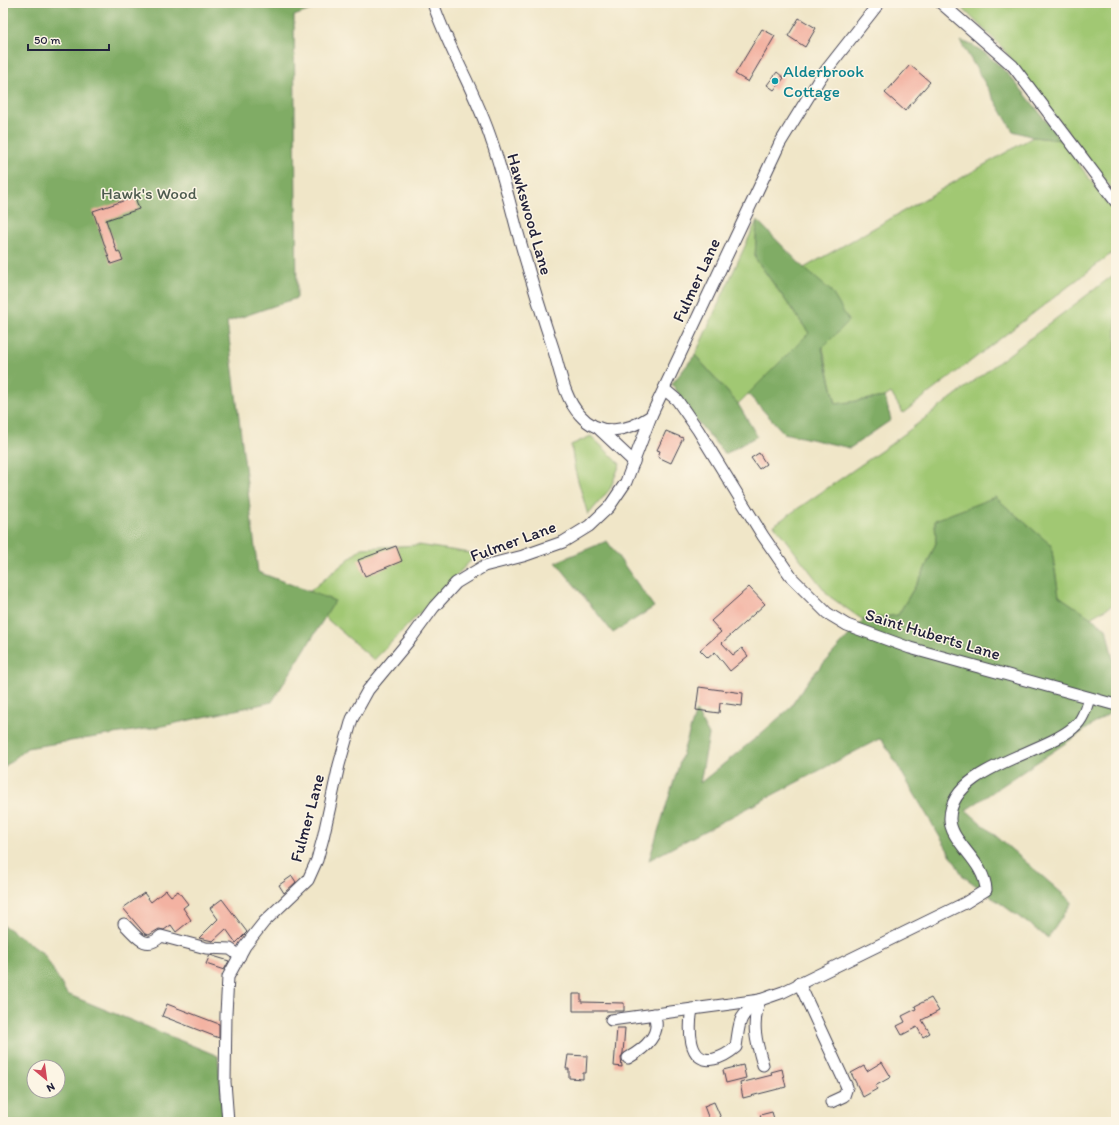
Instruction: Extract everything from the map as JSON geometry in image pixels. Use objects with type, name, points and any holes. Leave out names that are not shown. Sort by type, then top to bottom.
[{"type":"street","name":"Hawkswood Lane","points":[[434,3],[482,112],[564,385],[573,407],[580,415],[598,428],[634,462]]},
{"type":"street","name":"Fulmer Lane","points":[[228,1122],[225,1082],[228,977],[240,956],[264,922],[308,880],[317,860],[338,765],[352,719],[368,690],[412,637],[434,606],[456,583],[484,566],[522,556],[563,542],[589,526],[609,507],[626,482],[650,416],[780,143],[820,78],[879,3]]},
{"type":"street","points":[[941,3],[1013,66],[1116,202]]},
{"type":"street","name":"Saint Huberts Lane","points":[[664,389],[677,400],[698,430],[763,536],[792,578],[827,613],[847,625],[910,648],[1116,705]]},
{"type":"street","points":[[598,428],[621,430],[650,416]]},
{"type":"street","points":[[611,1020],[760,1000],[799,984],[965,903],[986,890],[986,882],[982,872],[951,828],[951,808],[960,791],[976,778],[1063,735],[1076,726],[1084,714],[1089,698]]},
{"type":"street","points":[[124,924],[137,938],[146,942],[156,941],[161,936],[206,948],[230,949],[240,956]]},
{"type":"street","points":[[799,984],[847,1087],[844,1096],[831,1102]]},
{"type":"street","points":[[686,1009],[692,1045],[696,1055],[707,1060],[727,1055],[736,1047],[740,1020],[743,1014],[760,1000]]},
{"type":"street","points":[[760,1000],[755,1013],[754,1022],[755,1037],[763,1065]]},
{"type":"street","points":[[628,1058],[638,1052],[656,1030],[658,1024],[653,1014]]},
{"type":"green space","name":"Hawk's Wood","points":[[3,3],[330,3],[294,16],[297,298],[227,322],[258,572],[335,601],[272,702],[158,727],[27,748],[3,768]]},
{"type":"green space","points":[[957,3],[1116,3],[1116,194],[1001,46]]},
{"type":"green space","points":[[960,41],[974,46],[988,55],[1015,82],[1061,140],[1033,137],[1013,131]]},
{"type":"green space","points":[[1033,137],[1061,140],[1116,215],[1116,250],[903,413],[891,393],[885,397],[836,404],[804,268]]},
{"type":"green space","points":[[757,220],[755,258],[809,333],[738,404],[695,355]]},
{"type":"green space","points":[[757,220],[804,268],[831,291],[849,321],[822,348],[836,404],[885,397],[891,420],[850,448],[784,433],[748,394],[809,333],[755,258]]},
{"type":"green space","points":[[1116,273],[1116,603],[1090,618],[1059,596],[1051,545],[935,520],[936,543],[923,573],[898,615],[863,620],[829,596],[774,525],[891,444]]},
{"type":"green space","points":[[695,355],[738,404],[757,436],[725,454],[696,420],[672,384]]},
{"type":"green space","points":[[591,436],[620,464],[610,489],[588,515],[575,470],[571,445]]},
{"type":"green space","points":[[995,497],[1051,545],[1059,596],[1106,628],[1116,672],[1116,709],[966,810],[1072,902],[1048,938],[963,876],[883,741],[879,739],[649,860],[696,711],[709,735],[700,783],[789,709],[811,677],[863,620],[898,615],[923,573],[936,543],[935,520]]},
{"type":"green space","points":[[607,541],[654,607],[613,633],[556,562]]},
{"type":"green space","points":[[418,545],[477,554],[374,660],[328,620],[309,592],[362,548]]},
{"type":"green space","points":[[3,925],[44,954],[67,994],[218,1056],[224,1122],[3,1122]]},
{"type":"building","points":[[799,18],[816,28],[805,47],[788,36]]},
{"type":"building","points":[[762,29],[775,36],[748,82],[735,74]]},
{"type":"building","points":[[910,65],[930,82],[905,111],[885,93]]},
{"type":"building","name":"Alderbrook Cottage","points":[[777,72],[784,78],[774,90],[767,85]]},
{"type":"building","points":[[135,197],[139,209],[106,220],[117,252],[119,251],[123,260],[111,264],[93,211]]},
{"type":"building","points":[[666,431],[683,438],[671,463],[658,457],[660,451],[657,450]]},
{"type":"building","points":[[759,453],[766,464],[759,469],[751,458]]},
{"type":"building","points":[[396,546],[402,561],[365,576],[358,560]]},
{"type":"building","points":[[749,587],[765,604],[722,643],[733,655],[742,648],[748,656],[730,671],[715,652],[708,658],[700,650],[721,632],[711,621]]},
{"type":"building","points":[[699,687],[743,693],[742,706],[720,703],[719,713],[696,710]]},
{"type":"building","points":[[292,876],[296,882],[284,893],[279,885]]},
{"type":"building","points":[[166,890],[171,896],[178,891],[188,904],[183,908],[191,920],[176,932],[171,925],[164,930],[159,929],[149,935],[145,934],[123,908],[144,893],[151,902]]},
{"type":"building","points":[[222,899],[247,932],[236,943],[226,929],[213,941],[199,938],[218,919],[210,908]]},
{"type":"building","points":[[210,955],[229,961],[224,970],[206,964]]},
{"type":"building","points":[[573,994],[581,994],[581,1002],[624,1003],[624,1011],[573,1011]]},
{"type":"building","points":[[931,998],[939,1011],[922,1020],[930,1033],[923,1037],[917,1027],[902,1035],[897,1026],[905,1022],[902,1016],[916,1009],[915,1006]]},
{"type":"building","points":[[167,1004],[219,1024],[219,1038],[162,1016]]},
{"type":"building","points":[[617,1028],[625,1028],[623,1053],[621,1058],[622,1067],[614,1066]]},
{"type":"building","points":[[568,1055],[587,1056],[586,1073],[583,1073],[583,1079],[569,1078],[569,1069],[566,1069]]},
{"type":"building","points":[[882,1062],[891,1077],[875,1086],[877,1089],[863,1097],[851,1073],[864,1066],[867,1071]]},
{"type":"building","points":[[743,1065],[746,1078],[726,1083],[723,1070]]},
{"type":"building","points":[[782,1069],[786,1087],[743,1098],[740,1083],[772,1075],[771,1072]]},
{"type":"building","points":[[714,1102],[721,1118],[710,1122],[704,1106]]},
{"type":"building","points":[[772,1112],[775,1122],[762,1122],[760,1115]]},
{"type":"place","name":"Alderbrook Cottage","points":[[775,81]]}]
